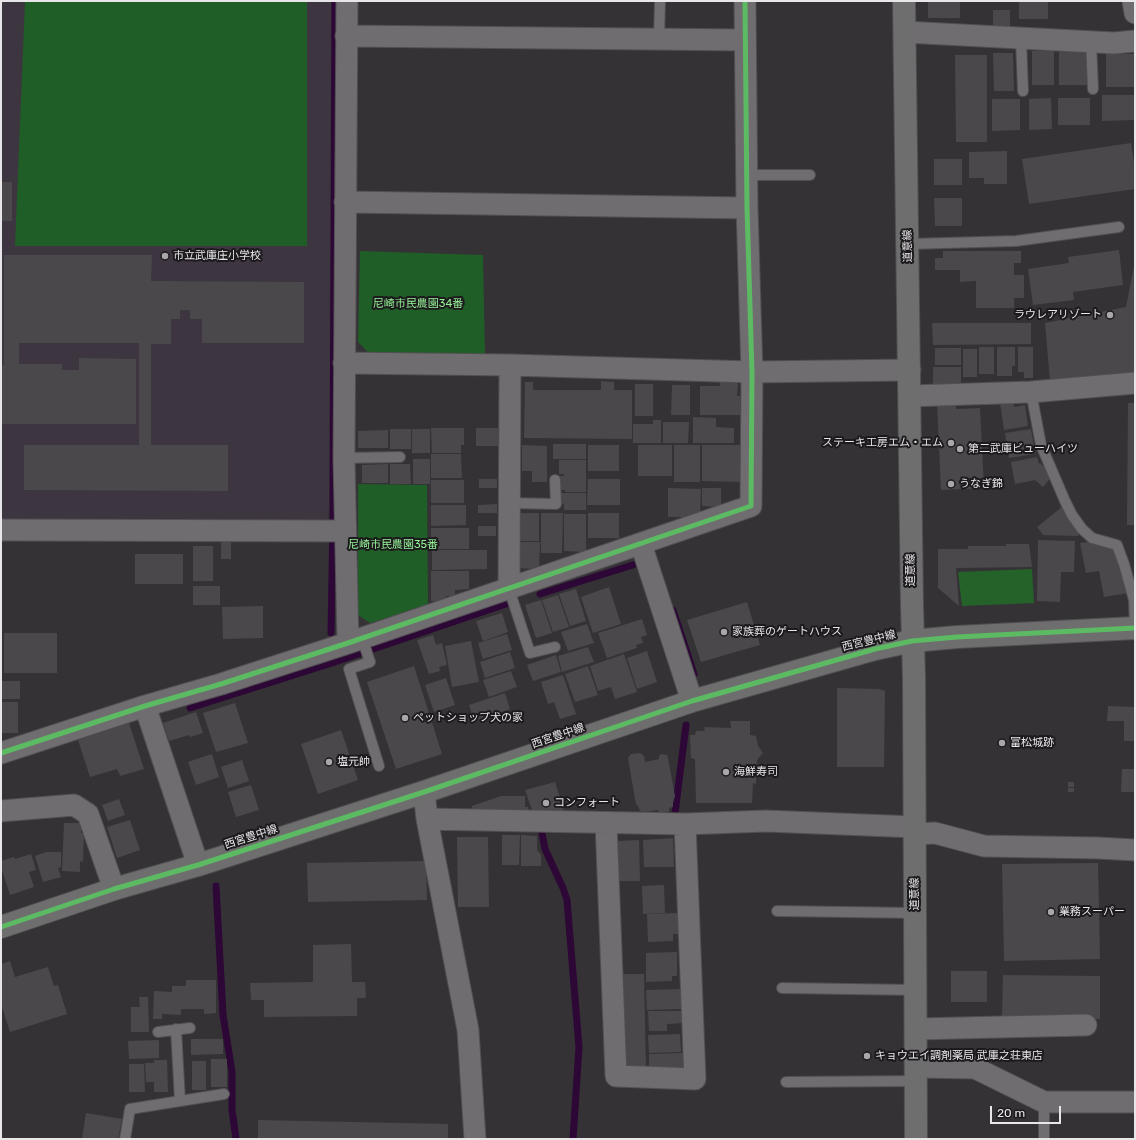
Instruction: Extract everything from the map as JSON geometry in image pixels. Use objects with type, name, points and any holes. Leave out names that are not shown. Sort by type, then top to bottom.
[{"type":"main road","name":"道意線","points":[[904,1],[910,370],[912,641],[914,685],[916,1139]]},
{"type":"main road","name":"西宮豊中線","points":[[1,927],[114,889],[198,865],[424,792],[692,701],[875,649],[912,641],[957,637],[1135,628]]},
{"type":"street","points":[[347,1],[344,458],[337,531],[360,645]]},
{"type":"street","points":[[1,753],[145,706],[360,645],[509,589],[751,506],[752,372],[747,208],[745,1]]},
{"type":"street","points":[[1133,1],[1135,13]]},
{"type":"street","points":[[905,32],[1114,43],[1135,41]]},
{"type":"street","points":[[346,36],[745,40]]},
{"type":"street","points":[[345,202],[747,208]]},
{"type":"street","points":[[344,363],[510,365],[752,372],[910,370]]},
{"type":"street","points":[[509,589],[510,365]]},
{"type":"street","points":[[910,396],[1031,392],[1135,383]]},
{"type":"street","points":[[1,530],[337,531]]},
{"type":"street","points":[[641,544],[692,701]]},
{"type":"street","points":[[145,706],[198,865]]},
{"type":"street","points":[[424,792],[427,819],[468,1030],[475,1139]]},
{"type":"street","points":[[1,811],[74,805],[88,814],[114,889]]},
{"type":"street","points":[[427,819],[685,824],[766,821],[915,830],[935,833],[984,846],[1135,850]]},
{"type":"street","points":[[606,823],[616,1076],[695,1079],[685,824]]},
{"type":"street","points":[[916,1029],[1086,1025]]},
{"type":"street","points":[[916,1074],[975,1068],[1044,1102],[1132,1102]]},
{"type":"lane","points":[[659,39],[660,1]]},
{"type":"lane","points":[[1021,39],[1023,91]]},
{"type":"lane","points":[[1091,42],[1093,89]]},
{"type":"lane","points":[[747,175],[810,175]]},
{"type":"lane","points":[[908,244],[1016,241],[1119,227]]},
{"type":"lane","points":[[1031,392],[1041,445],[1072,515],[1082,529],[1092,538],[1116,545],[1124,564],[1134,600],[1135,628]]},
{"type":"lane","points":[[344,458],[400,457]]},
{"type":"lane","points":[[510,503],[556,504],[555,480]]},
{"type":"lane","points":[[509,589],[530,653],[555,647]]},
{"type":"lane","points":[[360,645],[370,662],[349,669],[380,766]]},
{"type":"lane","points":[[778,911],[915,913]]},
{"type":"lane","points":[[782,988],[916,990]]},
{"type":"lane","points":[[158,1032],[190,1028]]},
{"type":"lane","points":[[176,1029],[180,1101]]},
{"type":"lane","points":[[786,1082],[916,1074]]},
{"type":"lane","points":[[125,1139],[130,1109],[224,1094]]},
{"type":"lane","points":[[1044,1102],[1044,1139]]},
{"type":"shaded area","name":"市立武庫庄小学校","points":[[1,1],[331,1],[329,510],[327,520],[1,523]]},
{"type":"green space","points":[[25,1],[307,1],[307,246],[15,246]]},
{"type":"green space","name":"尼崎市民農園34番","points":[[360,251],[483,255],[485,356],[371,355],[358,342]]},
{"type":"green space","name":"尼崎市民農園35番","points":[[358,484],[427,485],[428,605],[370,623],[358,615]]},
{"type":"green space","points":[[1032,569],[1034,603],[962,606],[958,572]]},
{"type":"building","points":[[928,1],[960,1],[960,18],[928,18]]},
{"type":"building","points":[[1019,1],[1048,1],[1048,19],[1019,19]]},
{"type":"building","points":[[993,10],[1010,10],[1010,27],[993,27]]},
{"type":"building","points":[[1032,51],[1054,51],[1054,85],[1032,85]]},
{"type":"building","points":[[1059,52],[1087,52],[1087,85],[1059,85]]},
{"type":"building","points":[[993,53],[1013,53],[1014,91],[994,91]]},
{"type":"building","points":[[1106,54],[1135,54],[1135,87],[1106,87]]},
{"type":"building","points":[[955,55],[987,55],[987,142],[956,142]]},
{"type":"building","points":[[1102,95],[1135,95],[1135,120],[1102,121]]},
{"type":"building","points":[[1051,98],[1052,129],[1029,130],[1029,99]]},
{"type":"building","points":[[1058,98],[1090,98],[1090,125],[1058,125]]},
{"type":"building","points":[[992,99],[1020,99],[1020,130],[992,131]]},
{"type":"building","points":[[1131,143],[1135,169],[1135,189],[1029,204],[1022,159]]},
{"type":"building","points":[[1007,151],[1007,184],[984,184],[984,178],[969,178],[969,152]]},
{"type":"building","points":[[934,159],[962,159],[962,185],[934,185]]},
{"type":"building","points":[[1,182],[12,182],[12,221],[1,221]]},
{"type":"building","points":[[934,198],[962,198],[962,226],[935,226]]},
{"type":"building","points":[[1119,250],[1123,285],[1073,292],[1074,300],[1033,305],[1028,269],[1069,263],[1068,257]]},
{"type":"building","points":[[943,251],[1021,251],[1021,263],[1014,263],[1014,275],[1024,275],[1024,298],[1014,298],[1014,308],[976,308],[976,281],[960,282],[960,270],[935,270],[935,258],[943,258]]},
{"type":"building","points":[[4,255],[152,255],[151,281],[304,282],[304,343],[202,343],[202,319],[190,319],[190,310],[180,310],[180,319],[171,319],[171,344],[151,344],[151,445],[228,445],[228,491],[24,490],[24,445],[139,445],[139,343],[19,343],[19,364],[62,364],[62,370],[79,370],[79,358],[136,359],[136,424],[1,424],[1,365],[4,365]]},
{"type":"building","name":"ラウレアリゾート","points":[[1134,266],[1135,372],[1050,381],[1045,323],[1126,307]]},
{"type":"building","points":[[932,323],[1031,323],[1031,344],[933,345]]},
{"type":"building","points":[[979,347],[994,347],[994,374],[979,374]]},
{"type":"building","points":[[997,347],[1015,347],[1015,366],[1012,366],[1012,376],[997,376]]},
{"type":"building","points":[[1018,347],[1033,347],[1033,378],[1024,378],[1024,372],[1018,372]]},
{"type":"building","points":[[935,348],[961,348],[961,365],[935,365]]},
{"type":"building","points":[[963,349],[977,349],[977,377],[963,377]]},
{"type":"building","points":[[933,367],[961,367],[961,385],[933,385]]},
{"type":"building","points":[[720,379],[732,379],[738,384],[737,396],[740,396],[740,415],[700,415],[700,386],[720,386]]},
{"type":"building","points":[[601,381],[614,382],[614,390],[632,390],[632,439],[524,438],[525,382],[533,382],[533,390],[601,390]]},
{"type":"building","points":[[635,384],[653,384],[653,416],[635,416]]},
{"type":"building","points":[[672,385],[690,385],[690,415],[671,415]]},
{"type":"building","points":[[1014,401],[1014,407],[1025,405],[1028,426],[1004,430],[1000,403]]},
{"type":"building","name":"第二武庫ビューハイツ","points":[[956,402],[956,409],[980,408],[984,488],[941,490],[937,403]]},
{"type":"building","points":[[1128,403],[1135,403],[1135,525],[1127,525]]},
{"type":"building","points":[[693,417],[716,418],[716,427],[734,428],[734,443],[693,443]]},
{"type":"building","points":[[653,420],[661,420],[661,443],[633,443],[633,424],[653,424]]},
{"type":"building","points":[[663,422],[689,422],[688,443],[663,443]]},
{"type":"building","points":[[431,428],[464,428],[464,445],[461,445],[461,453],[432,453]]},
{"type":"building","points":[[476,428],[498,428],[498,446],[476,446]]},
{"type":"building","points":[[390,429],[411,429],[411,449],[390,449]]},
{"type":"building","points":[[412,429],[430,429],[430,453],[412,453]]},
{"type":"building","points":[[1031,429],[1035,454],[1009,458],[1005,433]]},
{"type":"building","points":[[388,430],[388,448],[358,448],[358,431]]},
{"type":"building","points":[[553,444],[586,444],[586,459],[553,459]]},
{"type":"building","points":[[522,445],[547,446],[547,482],[532,482],[532,471],[522,471]]},
{"type":"building","points":[[588,445],[619,445],[619,471],[588,471]]},
{"type":"building","points":[[638,445],[672,445],[672,476],[638,476]]},
{"type":"building","points":[[674,445],[700,445],[700,482],[674,482]]},
{"type":"building","points":[[702,445],[740,445],[740,482],[702,481]]},
{"type":"building","points":[[431,454],[461,454],[462,478],[431,478]]},
{"type":"building","points":[[1037,457],[1039,464],[1040,463],[1053,475],[1043,487],[1035,480],[1015,484],[1011,462]]},
{"type":"building","points":[[413,459],[430,459],[430,484],[413,484]]},
{"type":"building","points":[[559,460],[586,460],[586,476],[564,476],[564,474],[559,474]]},
{"type":"building","points":[[388,464],[388,483],[362,483],[362,465]]},
{"type":"building","points":[[390,464],[410,464],[411,484],[390,484]]},
{"type":"building","points":[[559,476],[586,476],[586,492],[565,492],[565,490],[559,490]]},
{"type":"building","points":[[479,479],[497,479],[497,488],[479,488]]},
{"type":"building","points":[[588,479],[620,479],[620,505],[587,505]]},
{"type":"building","points":[[431,480],[464,480],[464,503],[431,503]]},
{"type":"building","points":[[668,488],[701,489],[700,517],[668,517]]},
{"type":"building","points":[[702,488],[721,488],[721,507],[702,506]]},
{"type":"building","points":[[558,493],[586,493],[586,510],[564,510],[564,504],[558,503]]},
{"type":"building","points":[[497,504],[497,513],[478,513],[478,505]]},
{"type":"building","points":[[431,505],[466,505],[466,525],[431,526]]},
{"type":"building","points":[[1062,507],[1080,529],[1078,536],[1043,535],[1037,527]]},
{"type":"building","points":[[515,513],[539,513],[539,541],[514,541]]},
{"type":"building","points":[[541,513],[563,513],[562,553],[541,553]]},
{"type":"building","points":[[588,513],[619,513],[619,538],[588,538]]},
{"type":"building","points":[[564,514],[586,514],[586,552],[564,551]]},
{"type":"building","points":[[478,526],[496,526],[496,536],[478,536]]},
{"type":"building","points":[[431,528],[469,528],[469,549],[431,549]]},
{"type":"building","points":[[1038,540],[1075,541],[1074,572],[1061,572],[1060,602],[1037,601]]},
{"type":"building","points":[[1096,541],[1116,548],[1129,593],[1104,597],[1099,571],[1086,573],[1080,543]]},
{"type":"building","points":[[221,542],[231,542],[231,559],[221,559]]},
{"type":"building","points":[[516,542],[540,542],[539,567],[537,567],[537,569],[516,568]]},
{"type":"building","points":[[1006,544],[1029,544],[1032,567],[956,568],[959,606],[938,588],[938,549],[968,549],[968,546],[1006,546]]},
{"type":"building","points":[[193,546],[213,546],[213,581],[193,581]]},
{"type":"building","points":[[432,550],[487,550],[487,569],[432,570]]},
{"type":"building","points":[[135,554],[183,554],[183,584],[135,584]]},
{"type":"building","points":[[431,571],[469,571],[469,589],[455,590],[455,596],[446,596],[445,599],[431,601]]},
{"type":"building","points":[[193,586],[220,586],[220,605],[193,605]]},
{"type":"building","points":[[609,587],[621,624],[593,633],[581,597]]},
{"type":"building","points":[[576,589],[586,621],[570,626],[559,594]]},
{"type":"building","points":[[558,595],[569,627],[553,632],[542,600]]},
{"type":"building","points":[[541,600],[552,633],[536,638],[525,605]]},
{"type":"building","name":"家族葬のゲートハウス","points":[[747,602],[760,645],[701,662],[687,620]]},
{"type":"building","points":[[263,606],[263,638],[223,639],[222,607]]},
{"type":"building","points":[[502,613],[508,632],[483,641],[476,621]]},
{"type":"building","points":[[642,619],[647,635],[641,637],[643,643],[636,645],[637,648],[607,658],[598,633]]},
{"type":"building","points":[[587,624],[594,643],[568,651],[561,632]]},
{"type":"building","points":[[4,633],[57,633],[57,673],[4,673]]},
{"type":"building","points":[[507,634],[512,650],[483,659],[478,643]]},
{"type":"building","points":[[433,635],[436,645],[442,643],[447,665],[439,667],[440,671],[429,674],[417,640]]},
{"type":"building","points":[[471,641],[479,682],[452,687],[445,646]]},
{"type":"building","points":[[588,647],[594,662],[562,672],[558,656]]},
{"type":"building","points":[[647,651],[657,682],[637,689],[627,658]]},
{"type":"building","points":[[510,652],[515,668],[485,678],[480,662]]},
{"type":"building","points":[[624,654],[637,692],[615,699],[611,687],[598,691],[590,666]]},
{"type":"building","points":[[556,655],[561,672],[533,681],[527,665]]},
{"type":"building","name":"ペットショップ犬の家","points":[[414,666],[442,754],[396,769],[367,682]]},
{"type":"building","points":[[588,666],[598,695],[575,702],[565,674]]},
{"type":"building","points":[[511,671],[517,687],[489,697],[483,680]]},
{"type":"building","points":[[563,675],[576,714],[560,719],[554,702],[548,704],[541,682]]},
{"type":"building","points":[[446,678],[455,705],[434,712],[425,685]]},
{"type":"building","points":[[1,681],[20,681],[20,699],[1,699]]},
{"type":"building","points":[[837,688],[879,689],[885,691],[884,767],[837,767]]},
{"type":"building","points":[[505,693],[510,709],[474,721],[469,705]]},
{"type":"building","points":[[1,702],[18,702],[18,733],[1,733]]},
{"type":"building","points":[[235,703],[248,743],[216,752],[203,713]]},
{"type":"building","points":[[1108,706],[1135,707],[1135,741],[1124,741],[1124,721],[1107,721]]},
{"type":"building","points":[[196,712],[203,733],[190,737],[189,735],[169,741],[163,723]]},
{"type":"building","name":"海鮮寿司","points":[[730,721],[750,721],[750,735],[756,736],[758,746],[763,753],[757,760],[756,784],[753,783],[752,803],[696,803],[695,759],[691,758],[690,735],[695,735],[696,731],[705,731],[704,727],[731,728]]},
{"type":"building","points":[[129,723],[144,769],[120,776],[117,769],[90,777],[78,740]]},
{"type":"building","name":"塩元帥","points":[[341,730],[358,780],[318,794],[301,744]]},
{"type":"building","points":[[640,753],[644,756],[645,762],[659,759],[661,754],[667,755],[675,796],[673,807],[669,808],[668,812],[659,813],[658,810],[645,812],[640,811],[637,804],[636,805],[628,758],[631,754]]},
{"type":"building","points":[[212,754],[219,777],[196,785],[188,762]]},
{"type":"building","points":[[242,760],[249,781],[228,788],[221,767]]},
{"type":"building","points":[[1122,769],[1135,769],[1135,792],[1121,792]]},
{"type":"building","name":"コンフォート","points":[[555,782],[566,816],[534,816],[525,790]]},
{"type":"building","points":[[1068,782],[1074,782],[1074,787],[1068,787]]},
{"type":"building","points":[[251,785],[259,810],[236,817],[228,792]]},
{"type":"building","points":[[1068,788],[1074,788],[1074,792],[1068,792]]},
{"type":"building","points":[[501,796],[525,796],[525,807],[528,807],[528,815],[472,815],[472,806]]},
{"type":"building","points":[[119,799],[125,815],[108,821],[102,805]]},
{"type":"building","points":[[130,820],[140,850],[117,858],[107,827]]},
{"type":"building","points":[[64,823],[82,823],[81,833],[84,833],[83,862],[80,861],[80,872],[62,871]]},
{"type":"building","points":[[502,835],[520,835],[519,865],[502,865]]},
{"type":"building","points":[[521,835],[537,836],[537,850],[541,855],[541,866],[521,866]]},
{"type":"building","points":[[457,837],[488,837],[489,907],[458,907]]},
{"type":"building","points":[[673,838],[674,867],[644,867],[643,840]]},
{"type":"building","points":[[639,840],[640,881],[619,881],[617,841]]},
{"type":"building","points":[[46,852],[61,852],[61,867],[58,868],[61,877],[43,882],[35,856]]},
{"type":"building","points":[[31,854],[36,870],[29,872],[34,887],[10,895],[1,867],[1,861],[14,857],[15,859]]},
{"type":"building","points":[[426,861],[427,900],[308,902],[307,863]]},
{"type":"building","name":"業務スーパー","points":[[1098,863],[1100,959],[1004,961],[1002,864]]},
{"type":"building","points":[[664,885],[665,913],[643,914],[642,886]]},
{"type":"building","points":[[679,913],[680,934],[673,934],[673,941],[648,942],[647,914]]},
{"type":"building","points":[[351,944],[352,982],[365,982],[366,998],[357,998],[357,1016],[264,1017],[264,1000],[251,1000],[250,983],[313,982],[313,945]]},
{"type":"building","points":[[677,952],[677,976],[672,976],[672,981],[646,982],[646,953]]},
{"type":"building","points":[[10,961],[15,977],[48,967],[54,986],[58,985],[67,1014],[10,1032],[1,1004],[1,964]]},
{"type":"building","points":[[951,971],[987,971],[987,1002],[951,1002]]},
{"type":"building","points":[[623,974],[644,974],[646,1070],[631,1071],[626,1065]]},
{"type":"building","points":[[1003,975],[1100,976],[1100,1019],[1002,1018]]},
{"type":"building","points":[[186,980],[216,980],[216,1013],[204,1014],[204,1009],[181,1009],[181,1015],[162,1014],[162,1019],[153,1019],[154,991],[172,992],[172,986],[186,986]]},
{"type":"building","points":[[681,989],[682,1009],[647,1010],[646,990]]},
{"type":"building","points":[[139,997],[148,997],[149,1032],[131,1032],[131,1007],[140,1007]]},
{"type":"building","points":[[648,1011],[683,1011],[683,1023],[667,1024],[667,1031],[649,1031]]},
{"type":"building","points":[[680,1034],[681,1052],[649,1053],[648,1035]]},
{"type":"building","points":[[191,1039],[223,1039],[223,1054],[191,1055]]},
{"type":"building","points":[[159,1040],[159,1058],[129,1059],[128,1041]]},
{"type":"building","points":[[684,1053],[684,1068],[649,1074],[649,1054]]},
{"type":"building","points":[[211,1059],[227,1059],[227,1087],[211,1087]]},
{"type":"building","points":[[154,1060],[167,1060],[168,1092],[154,1092],[154,1082],[146,1082],[145,1063],[154,1063]]},
{"type":"building","points":[[192,1061],[206,1061],[206,1090],[192,1090]]},
{"type":"building","points":[[129,1064],[144,1064],[145,1092],[129,1092]]},
{"type":"building","points":[[86,1113],[122,1119],[118,1139],[82,1139]]},
{"type":"building","points":[[258,1120],[448,1124],[448,1139],[258,1139]]},
{"type":"waterway","points":[[331,633],[333,517],[335,1]]},
{"type":"waterway","points":[[540,594],[636,564]]},
{"type":"waterway","points":[[190,708],[332,663],[506,604]]},
{"type":"waterway","points":[[673,610],[694,674]]},
{"type":"waterway","points":[[675,813],[686,725]]},
{"type":"waterway","points":[[542,833],[545,849],[567,900],[579,1047],[573,1139]]},
{"type":"waterway","points":[[216,886],[223,1015],[232,1072],[232,1110],[236,1139]]},
{"type":"cycle path","points":[[1,753],[145,706],[221,684],[348,643],[751,506],[752,372],[747,208],[745,1]]},
{"type":"cycle path","points":[[1,927],[114,889],[198,865],[424,792],[692,701],[875,649],[912,641],[957,637],[1135,628]]},
{"type":"place","name":"市立武庫庄小学校","points":[[165,256]]},
{"type":"place","name":"ラウレアリゾート","points":[[1110,315]]},
{"type":"place","name":"ステーキ工房エム・エム","points":[[951,443]]},
{"type":"place","name":"第二武庫ビューハイツ","points":[[960,449]]},
{"type":"place","name":"うなぎ錦","points":[[951,484]]},
{"type":"place","name":"家族葬のゲートハウス","points":[[724,632]]},
{"type":"place","name":"ペットショップ犬の家","points":[[405,718]]},
{"type":"place","name":"富松城跡","points":[[1002,743]]},
{"type":"place","name":"塩元帥","points":[[329,762]]},
{"type":"place","name":"海鮮寿司","points":[[726,772]]},
{"type":"place","name":"コンフォート","points":[[546,803]]},
{"type":"place","name":"業務スーパー","points":[[1051,912]]},
{"type":"place","name":"キョウエイ調剤薬局 武庫之荘東店","points":[[867,1056]]}]
